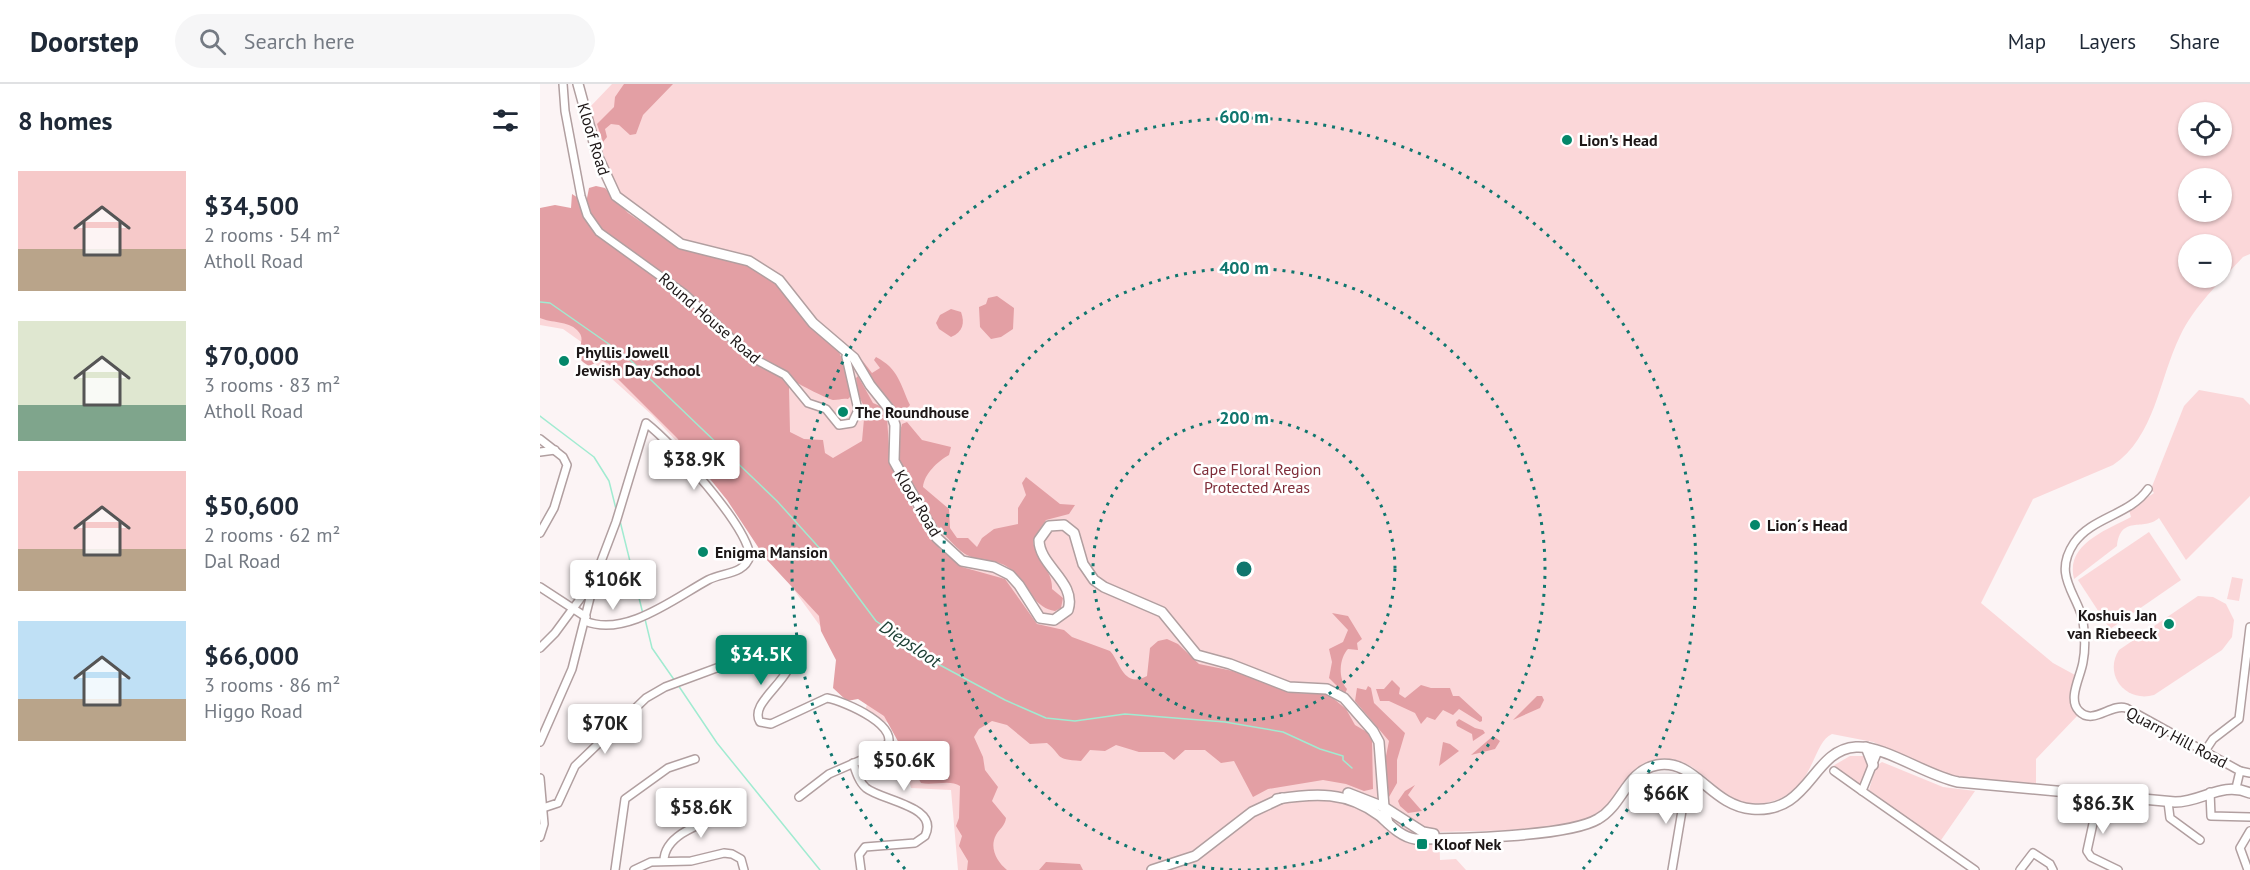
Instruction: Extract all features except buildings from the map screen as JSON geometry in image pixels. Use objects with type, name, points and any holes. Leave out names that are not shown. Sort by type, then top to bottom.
[{"type":"main road","name":"Kloof Road","points":[[578,84],[598,157],[610,187],[619,199],[681,244],[745,260],[768,271],[785,286],[817,327],[848,352],[892,414],[895,429],[893,458],[902,479],[932,531],[958,558],[1006,572],[1019,585],[1036,615],[1045,620],[1054,620],[1067,612],[1070,597],[1042,553],[1039,540],[1049,526],[1057,524],[1068,527],[1076,536],[1083,564],[1094,580],[1104,587],[1162,612],[1197,655],[1230,664],[1291,688],[1327,689],[1343,697],[1374,731],[1379,742],[1384,807]]},
{"type":"main road","points":[[1277,799],[1311,794],[1335,796],[1359,803],[1406,836],[1415,839],[1524,834],[1590,823],[1607,813],[1637,775],[1652,767],[1664,765],[1676,766],[1689,772],[1714,794],[1731,805],[1749,809],[1769,809],[1796,796],[1833,755],[1850,747],[1866,747],[1878,751],[1950,781],[2168,802],[2191,801],[2210,792],[2236,788],[2250,793]]},
{"type":"main road","points":[[1866,747],[1872,765]]},
{"type":"main road","points":[[1152,870],[1195,856],[1252,812],[1277,799],[1302,790],[1327,789],[1356,795],[1384,807],[1428,834],[1461,836]]},
{"type":"main road","points":[[1384,807],[1390,825]]},
{"type":"main road","points":[[1390,825],[1392,820],[1398,817]]},
{"type":"main road","points":[[1406,836],[1410,830],[1408,823]]},
{"type":"street","name":"Round House Road","points":[[563,84],[565,111],[580,196],[587,214],[599,232],[685,294],[751,357],[785,375],[808,403],[826,409],[838,424],[843,426],[852,423],[857,414],[846,357],[848,352]]},
{"type":"street","points":[[540,587],[586,619],[597,624],[639,618],[712,578],[740,570],[750,556],[745,539],[714,495],[646,423],[620,510],[594,580],[586,619],[572,669],[540,742]]},
{"type":"street","points":[[540,439],[566,461],[566,474],[554,508],[540,534]]},
{"type":"street","points":[[540,452],[555,450]]},
{"type":"street","name":"Quarry Hill Road","points":[[2148,489],[2138,501],[2086,531],[2073,544],[2068,556],[2066,581],[2084,626],[2084,658],[2075,704],[2082,713],[2092,716],[2123,707],[2240,771],[2236,788]]},
{"type":"street","points":[[540,648],[574,609],[594,580]]},
{"type":"street","points":[[2205,751],[2213,739],[2239,721],[2246,702],[2250,627]]},
{"type":"street","points":[[542,809],[558,803],[578,764],[646,698],[776,645],[785,646],[791,652],[791,662],[777,686],[758,707],[759,719],[771,724],[820,699],[833,699],[884,725],[890,735],[886,749],[822,778],[799,797]]},
{"type":"street","points":[[1862,791],[1878,751]]},
{"type":"street","points":[[615,870],[625,799],[668,768],[695,759]]},
{"type":"street","points":[[853,763],[866,788],[916,811],[925,818],[928,825],[925,836],[915,843],[865,847],[859,855],[861,870]]},
{"type":"street","points":[[1834,771],[1975,870]]},
{"type":"street","points":[[2240,771],[2250,773]]},
{"type":"street","points":[[540,778],[544,824],[540,837]]},
{"type":"street","points":[[1672,870],[1686,787]]},
{"type":"street","points":[[2210,792],[2211,816],[2250,817]]},
{"type":"street","points":[[2100,796],[2087,851],[2091,856],[2118,870]]},
{"type":"street","points":[[2168,802],[2170,818],[2200,840]]},
{"type":"street","points":[[664,861],[665,849],[673,840],[729,812]]},
{"type":"street","points":[[2248,870],[2240,848],[2250,831]]},
{"type":"street","points":[[634,870],[651,862],[691,861],[728,853],[741,860],[744,870]]},
{"type":"street","points":[[2020,870],[2033,854],[2050,864],[2054,870]]},
{"type":"street","points":[[1959,870],[1964,863]]},
{"type":"green space","name":"Cape Floral Region Protected Areas","points":[[612,84],[2250,84],[2250,254],[2243,257],[2232,269],[2232,234],[2178,234],[2178,288],[2214,288],[2200,304],[2180,336],[2147,423],[2127,453],[2113,465],[2033,499],[1981,603],[2053,663],[2075,675],[2079,714],[2036,759],[2036,787],[1948,775],[1873,742],[1832,734],[1821,745],[1800,784],[1779,799],[1759,804],[1742,802],[1728,795],[1691,766],[1677,760],[1660,759],[1638,767],[1602,809],[1593,816],[1579,821],[1518,830],[1439,832],[1440,860],[1456,859],[1466,870],[958,870],[951,790],[911,788],[894,726],[864,711],[867,705],[844,659],[721,489],[652,415],[590,359],[594,351],[563,329],[540,325],[540,223],[625,199],[611,179],[598,143],[590,107]]},
{"type":"green space","points":[[2199,390],[2243,398],[2250,405],[2250,496],[2186,560],[2159,518],[2153,522],[2134,525],[2123,530],[2117,546],[2074,579],[2073,567],[2082,547],[2100,533],[2131,517],[2129,510],[2154,493],[2151,489],[2184,406]]},
{"type":"green space","points":[[2149,532],[2181,580],[2110,629],[2078,580]]},
{"type":"green space","points":[[2232,577],[2243,579],[2239,601],[2227,599]]},
{"type":"green space","points":[[2198,596],[2213,597],[2226,604],[2234,620],[2232,637],[2222,650],[2154,695],[2134,695],[2126,691],[2120,685],[2114,669],[2119,650]]},
{"type":"green space","points":[[1850,756],[1864,756],[1869,760],[1867,771],[1860,785],[1854,784],[1831,767]]},
{"type":"green space","points":[[1882,762],[1943,787],[1975,791],[1939,843],[1916,826],[1911,819],[1906,818],[1869,790],[1876,766]]},
{"type":"shaded area","points":[[624,84],[673,84],[643,115],[636,134],[630,135],[619,125],[611,124],[605,129],[607,137],[603,142],[597,124],[614,107],[615,97]]},
{"type":"shaded area","points":[[596,186],[605,188],[628,213],[681,249],[748,266],[776,283],[811,327],[839,352],[847,370],[851,396],[848,399],[833,400],[794,381],[789,388],[790,432],[804,439],[823,440],[825,453],[833,458],[862,441],[865,408],[858,395],[856,378],[858,376],[873,403],[880,406],[887,417],[890,463],[900,486],[928,534],[940,549],[962,567],[1005,579],[1037,624],[1064,630],[1072,637],[1110,651],[1123,672],[1132,679],[1147,676],[1150,648],[1158,641],[1167,639],[1178,644],[1199,664],[1233,671],[1293,693],[1328,694],[1346,709],[1355,725],[1367,732],[1372,740],[1373,789],[1364,791],[1346,784],[1323,780],[1268,789],[1253,797],[1234,761],[1221,763],[1205,750],[1185,750],[1174,760],[1164,752],[1139,752],[1116,745],[1105,751],[1090,750],[1081,761],[1072,760],[1062,758],[1047,743],[1030,744],[1007,725],[992,721],[979,729],[974,737],[983,757],[985,770],[998,787],[992,801],[1006,818],[993,845],[997,859],[1007,870],[967,870],[968,861],[959,846],[962,836],[956,826],[959,818],[960,786],[951,783],[921,783],[884,716],[858,699],[847,701],[833,688],[836,660],[821,631],[819,616],[766,559],[727,500],[677,438],[614,375],[609,364],[601,360],[589,366],[582,362],[579,353],[582,339],[577,330],[569,325],[540,318],[540,208],[555,205],[571,208],[572,194],[586,203],[589,188]]},
{"type":"shaded area","points":[[997,296],[1014,308],[1013,329],[1001,337],[991,339],[980,327],[979,307],[986,304],[988,298]]},
{"type":"shaded area","points":[[951,309],[961,312],[963,320],[960,330],[951,337],[939,329],[936,323],[940,315]]},
{"type":"shaded area","points":[[876,357],[894,372],[910,405],[901,416],[877,389],[862,360],[872,373],[880,368],[874,360]]},
{"type":"shaded area","points":[[907,422],[922,440],[951,447],[949,455],[936,464],[929,473],[923,487],[949,509],[950,528],[957,538],[968,538],[977,547],[982,538],[994,529],[1018,524],[1018,508],[1026,495],[1022,483],[1026,477],[1060,504],[1075,505],[1069,514],[1046,520],[1033,541],[1037,554],[1050,576],[1052,589],[1063,598],[1061,608],[1055,611],[1041,605],[1015,573],[1004,565],[965,554],[936,524],[909,484],[899,461],[897,452],[899,437],[902,424]]},
{"type":"shaded area","points":[[1332,613],[1348,616],[1362,639],[1357,643],[1358,650],[1348,649],[1341,663],[1342,680],[1347,689],[1345,694],[1329,678],[1332,662],[1329,649],[1343,642],[1348,630]]},
{"type":"shaded area","points":[[1392,680],[1400,688],[1399,694],[1405,698],[1421,685],[1431,688],[1450,688],[1453,696],[1459,696],[1482,717],[1482,721],[1480,722],[1459,709],[1453,715],[1443,710],[1435,720],[1427,717],[1421,724],[1415,713],[1389,701],[1380,701],[1376,689],[1384,689]]},
{"type":"shaded area","points":[[1368,686],[1371,688],[1374,703],[1405,733],[1397,760],[1397,783],[1389,797],[1385,761],[1389,741],[1355,701],[1357,688],[1366,690]]},
{"type":"shaded area","points":[[1537,696],[1542,696],[1544,700],[1540,708],[1513,720]]},
{"type":"shaded area","points":[[1459,719],[1485,733],[1473,741],[1472,734],[1457,726],[1456,722]]},
{"type":"shaded area","points":[[1493,736],[1500,741],[1495,749],[1471,755]]},
{"type":"shaded area","points":[[1443,742],[1459,751],[1439,766]]},
{"type":"shaded area","points":[[1415,785],[1408,795],[1422,811],[1408,813],[1398,801],[1405,791]]},
{"type":"shaded area","points":[[1046,862],[1080,864],[1083,870],[1039,870]]},
{"type":"waterway","name":"Diepsloot","points":[[540,302],[550,303],[626,356],[777,501],[832,562],[876,621],[938,664],[1005,700],[1046,718],[1075,721],[1125,714],[1225,722],[1283,732],[1320,749],[1343,756],[1343,760],[1352,768]]},
{"type":"waterway","points":[[540,416],[594,457],[609,481],[616,509]]},
{"type":"waterway","points":[[620,521],[643,614]]},
{"type":"waterway","points":[[645,619],[652,648],[675,681]]},
{"type":"waterway","points":[[678,685],[717,743],[820,870]]},
{"type":"place","name":"Lion's Head","points":[[1567,140]]},
{"type":"place","name":"Phyllis Jowell Jewish Day School","points":[[564,361]]},
{"type":"place","name":"The Roundhouse","points":[[843,412]]},
{"type":"place","name":"Lion´s Head","points":[[1755,525]]},
{"type":"place","name":"Enigma Mansion","points":[[703,552]]},
{"type":"place","name":"Koshuis Jan van Riebeeck","points":[[2169,624]]},
{"type":"place","name":"Kloof Nek","points":[[1422,844]]}]
